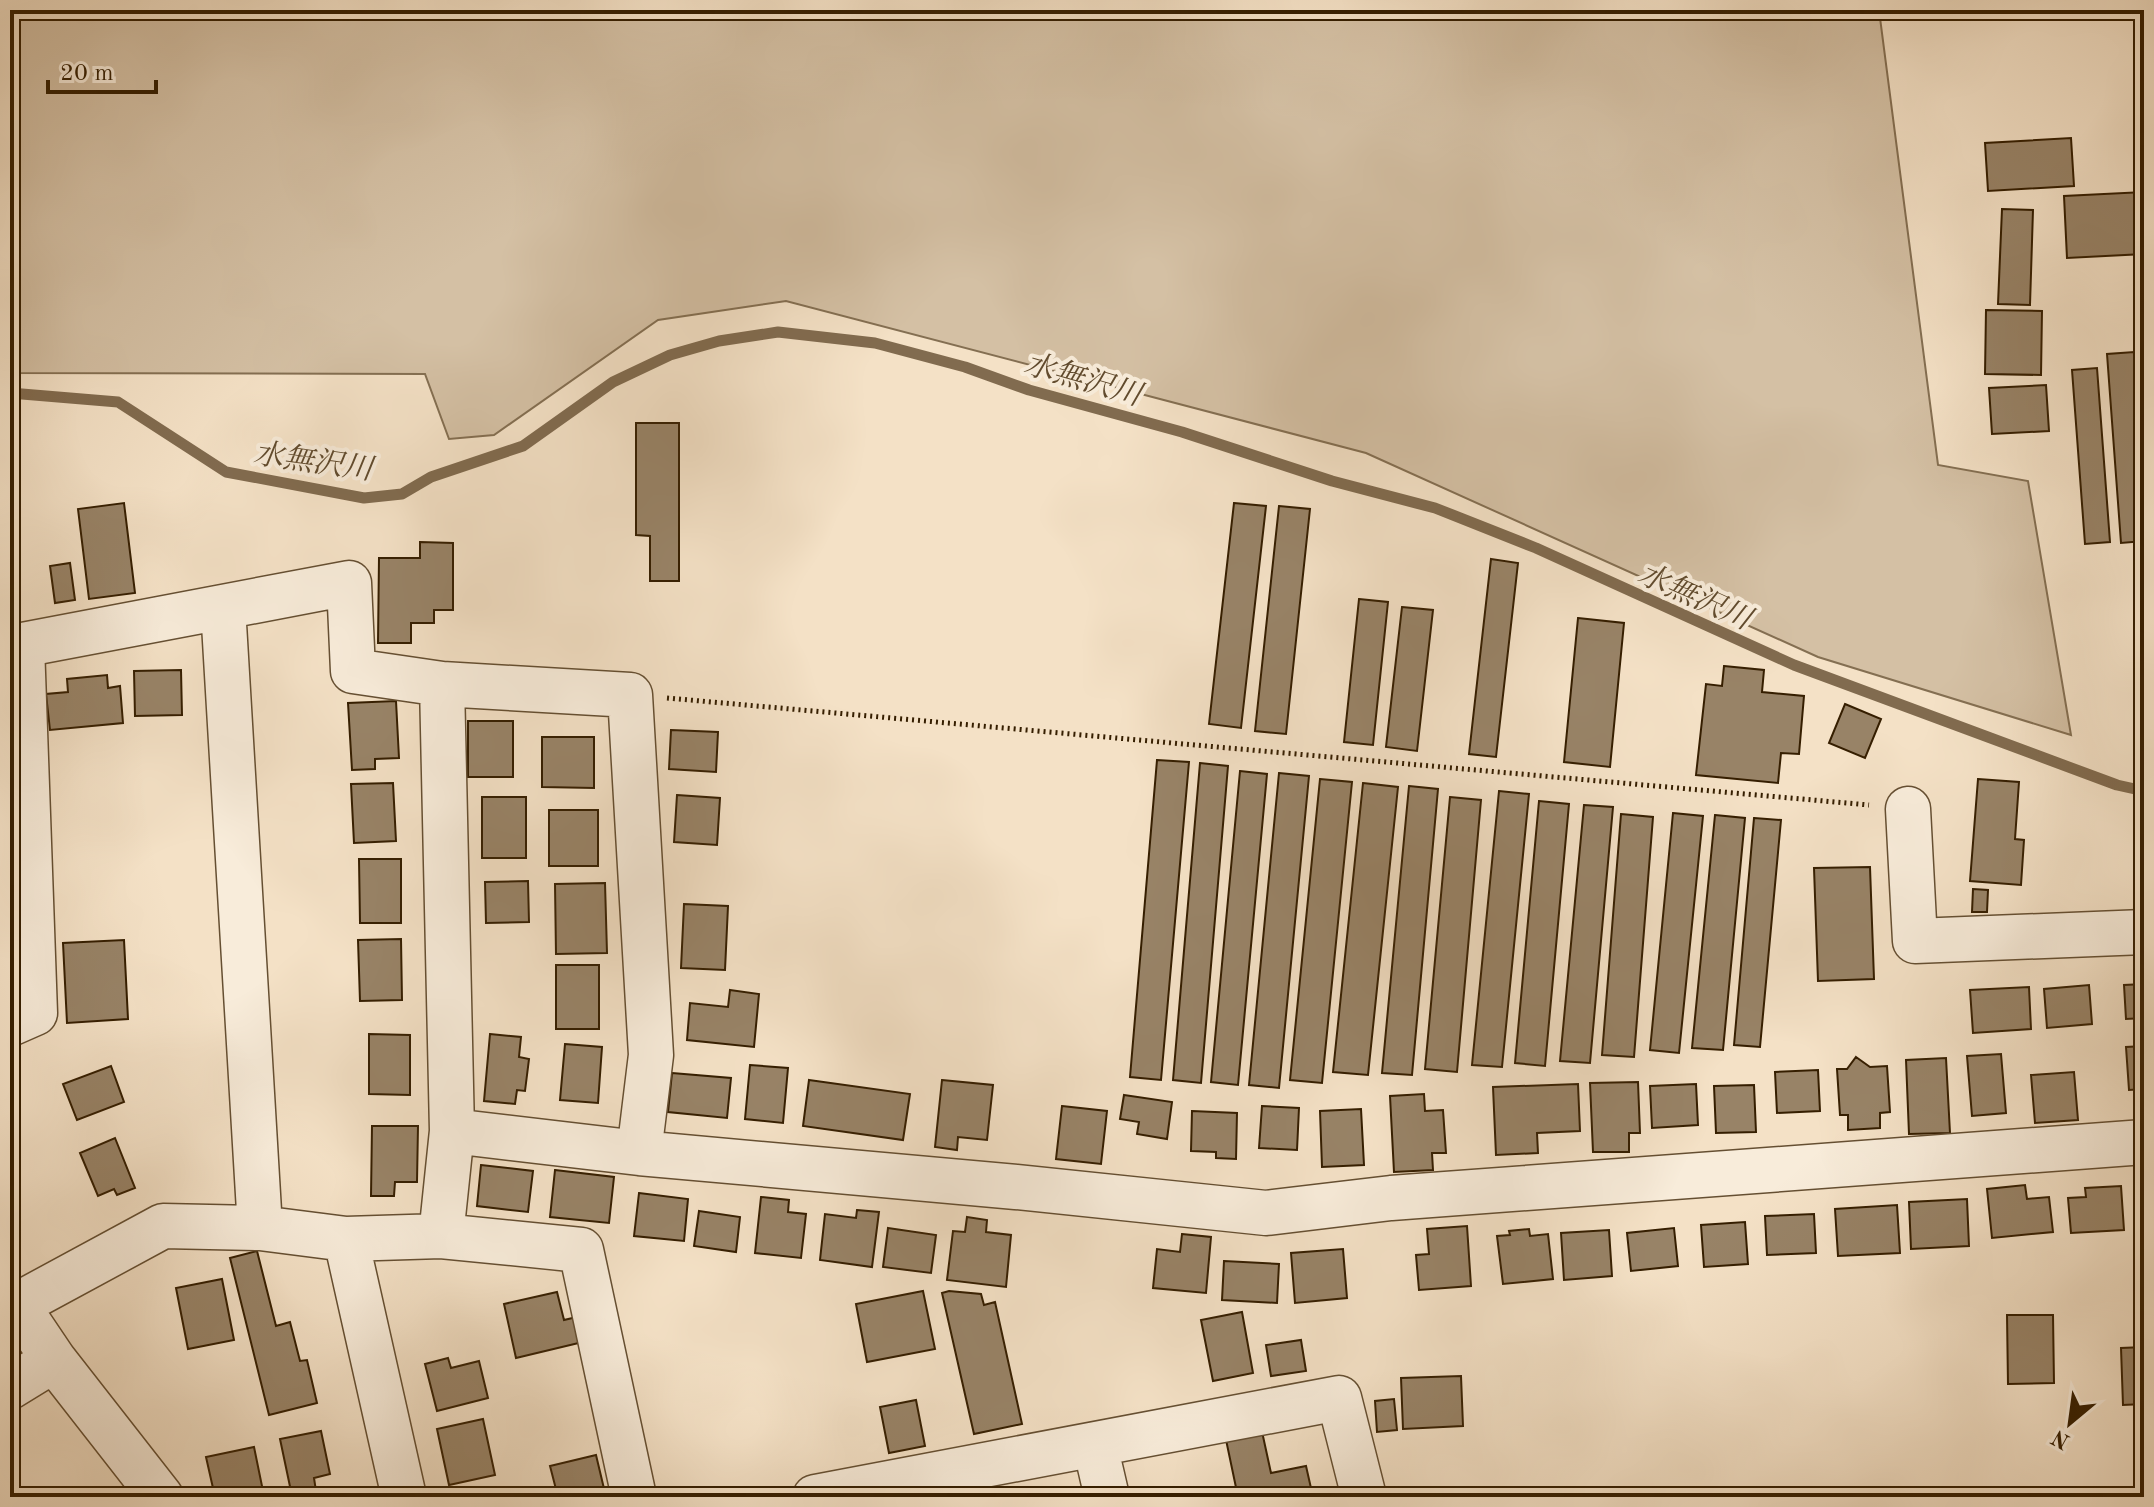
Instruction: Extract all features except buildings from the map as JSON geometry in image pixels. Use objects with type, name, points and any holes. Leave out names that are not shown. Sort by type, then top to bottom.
[{"type":"street","points":[[10,1024],[35,1013],[22,645],[349,583],[353,671],[442,684],[630,695],[651,1055],[639,1153]]},
{"type":"street","points":[[223,607],[260,1228]]},
{"type":"street","points":[[441,1236],[452,1131],[442,684]]},
{"type":"street","points":[[1908,809],[1915,941],[2144,932]]},
{"type":"street","points":[[452,1131],[639,1153],[1266,1213],[1391,1198],[2144,1142]]},
{"type":"street","points":[[161,1497],[54,1360],[17,1305],[163,1226],[260,1228],[346,1239],[441,1236],[581,1250],[634,1497]]},
{"type":"street","points":[[346,1239],[404,1497]]},
{"type":"street","points":[[10,1387],[54,1360]]},
{"type":"street","points":[[815,1497],[1339,1398],[1364,1497]]},
{"type":"street","points":[[1095,1445],[1107,1497]]},
{"type":"path","points":[[630,695],[1908,809]]},
{"type":"shaded area","points":[[10,10],[1879,10],[1938,465],[2028,481],[2071,735],[1818,657],[1366,453],[786,301],[658,320],[494,435],[449,439],[425,374],[10,373]]},
{"type":"waterway","name":"水無沢川","points":[[10,393],[118,402],[226,472],[364,498],[402,494],[431,477],[523,446],[613,382],[670,355],[719,341],[778,332],[875,343],[1182,432],[1332,481],[1435,508],[1536,548],[1794,665],[2117,785],[2144,791]]}]
